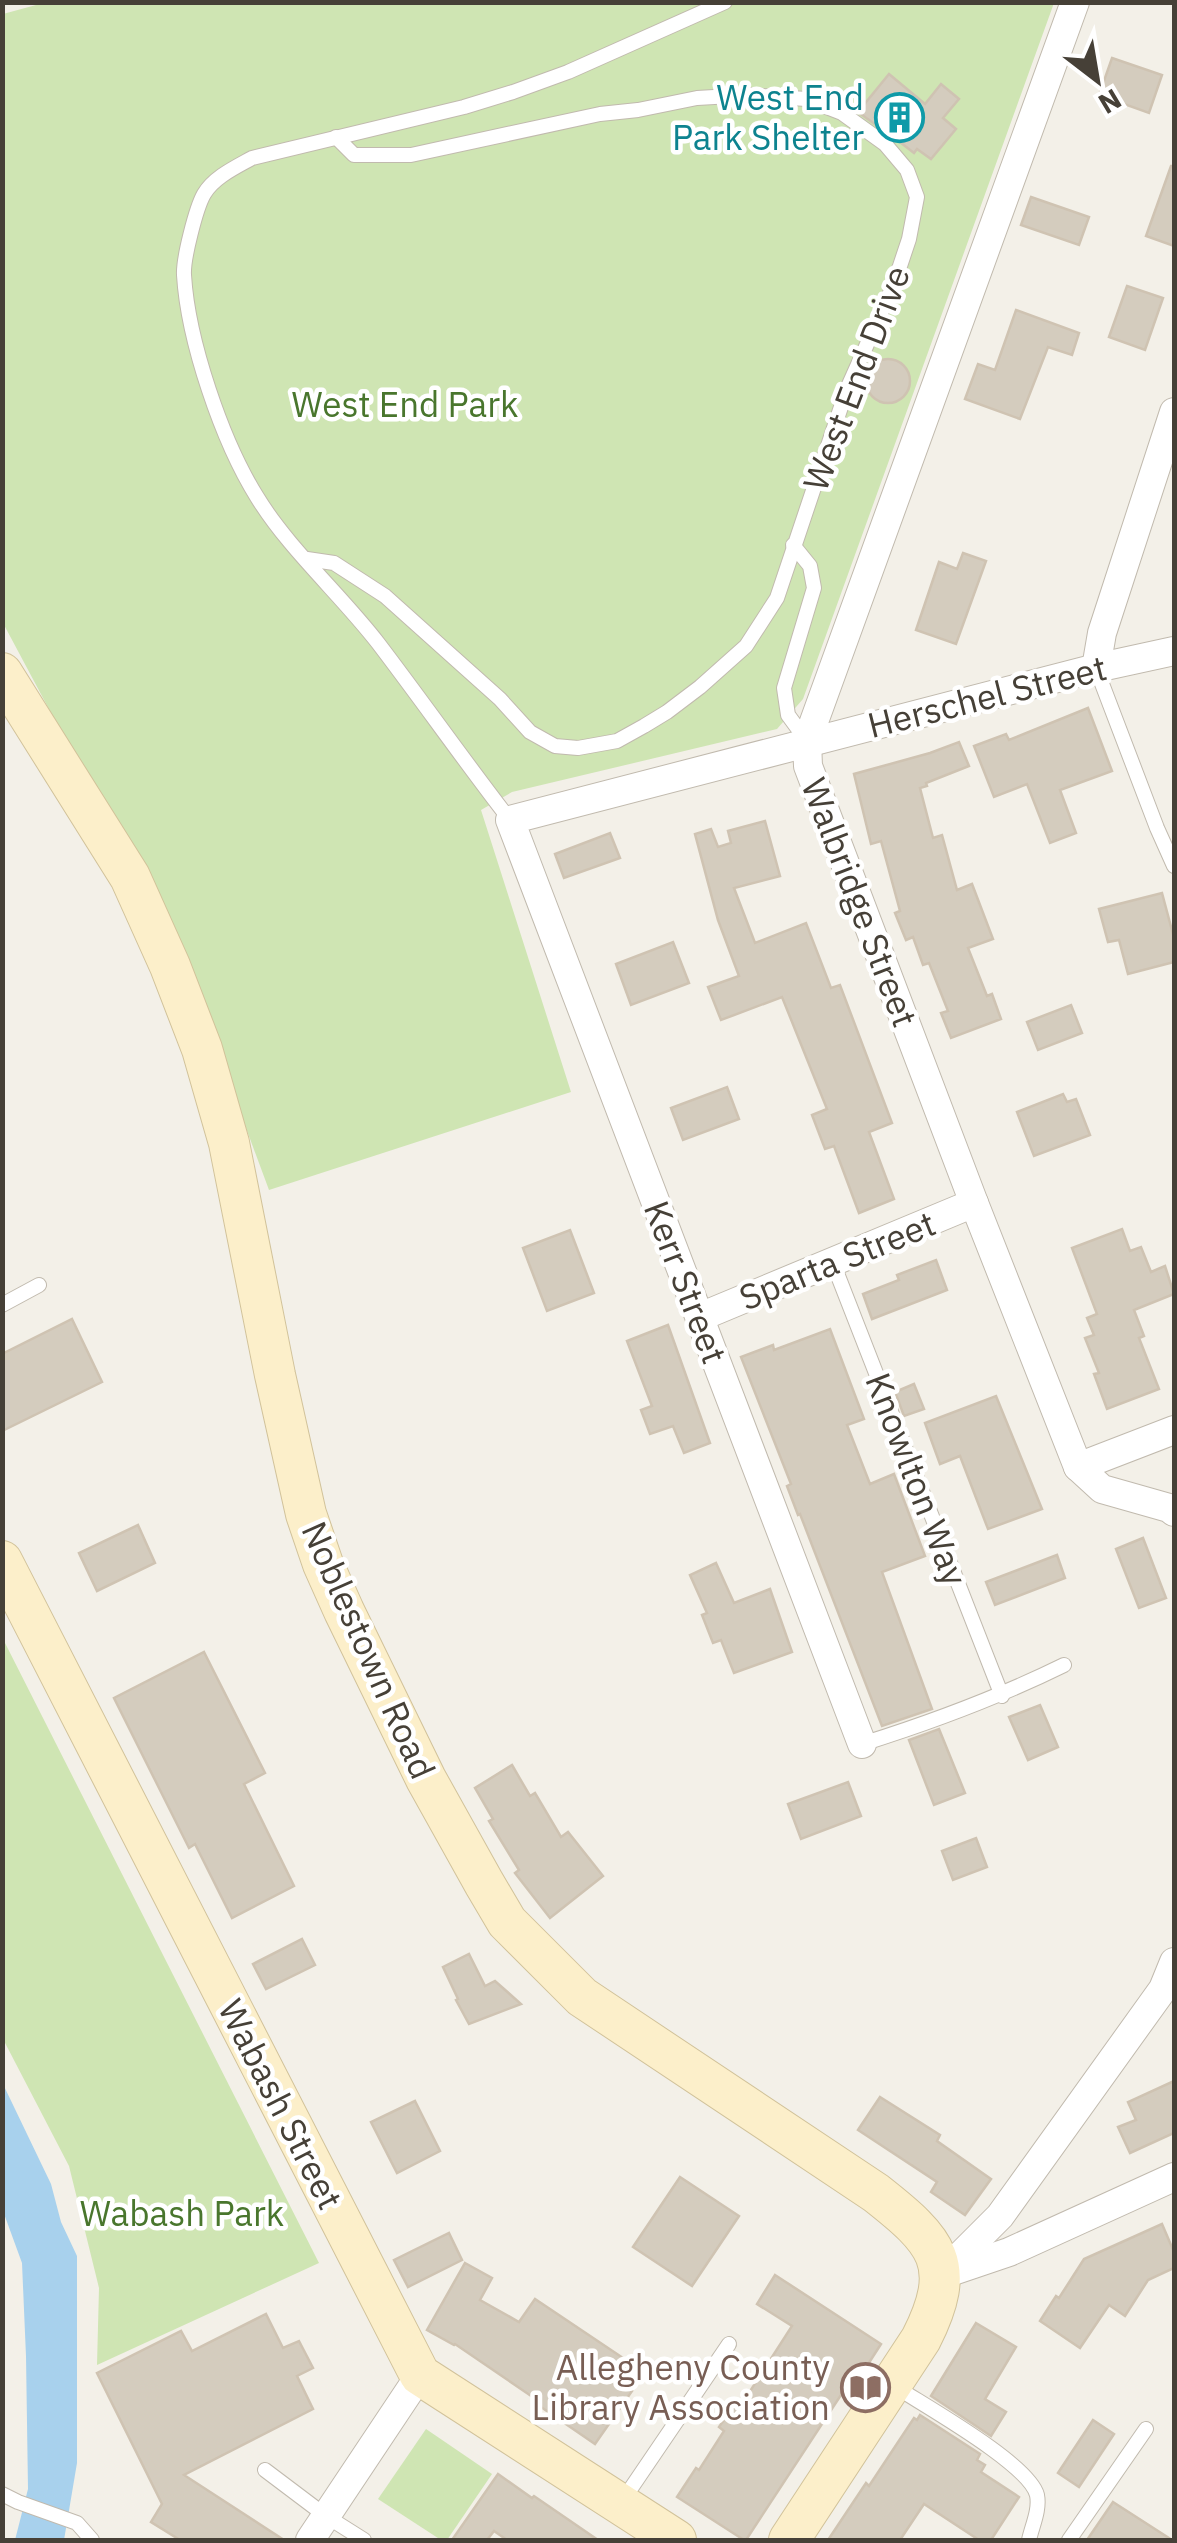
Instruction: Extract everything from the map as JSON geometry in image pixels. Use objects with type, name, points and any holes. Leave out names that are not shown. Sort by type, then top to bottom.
[{"type":"main road","name":"Noblestown Road","points":[[2,673],[130,877],[170,966],[202,1049],[229,1143],[275,1375],[312,1530],[344,1611],[426,1780],[507,1922],[582,1997],[876,2193],[910,2220],[929,2242],[941,2275]]},
{"type":"main road","name":"Wabash Street","points":[[2,1560],[420,2376]]},
{"type":"main road","points":[[789,2540],[921,2339],[939,2297],[941,2275]]},
{"type":"main road","points":[[420,2376],[676,2540]]},
{"type":"street","name":"Walbridge Street","points":[[1074,2],[807,742],[808,766],[1078,1467]]},
{"type":"street","points":[[1096,668],[1102,633],[1167,456],[1174,412]]},
{"type":"street","name":"Herschel Street","points":[[510,820],[1174,651]]},
{"type":"street","name":"Kerr Street","points":[[510,820],[862,1744]]},
{"type":"street","name":"Sparta Street","points":[[700,1317],[974,1204]]},
{"type":"street","points":[[1174,1430],[1078,1467],[1102,1490],[1174,1512]]},
{"type":"street","points":[[941,2275],[1000,2216],[1163,1989],[1174,1962]]},
{"type":"street","points":[[941,2275],[1009,2252],[1174,2177]]},
{"type":"street","points":[[310,2540],[420,2376]]},
{"type":"lane","points":[[510,820],[351,608],[258,499],[237,461],[196,345],[184,271],[197,210],[206,191],[252,158],[513,92],[568,72],[725,2]]},
{"type":"lane","name":"West End Drive","points":[[307,559],[334,563],[385,596],[500,699],[530,732],[556,746],[578,748],[617,741],[644,726],[667,712],[746,646],[777,598],[847,389],[894,284],[909,239],[917,197],[907,170],[885,144],[842,113],[806,99],[750,95],[697,98],[411,154],[354,155],[336,137]]},
{"type":"lane","points":[[793,545],[810,566],[814,588],[784,688],[788,714],[807,742]]},
{"type":"lane","points":[[1096,668],[1174,866]]},
{"type":"lane","name":"Knowlton Way","points":[[832,1263],[1002,1696]]},
{"type":"lane","points":[[2,1305],[39,1285]]},
{"type":"lane","points":[[862,1744],[1002,1696],[1064,1665]]},
{"type":"lane","points":[[620,2504],[729,2344]]},
{"type":"lane","points":[[891,2384],[993,2450],[1027,2478],[1036,2492],[1038,2509],[1029,2540]]},
{"type":"lane","points":[[1069,2540],[1146,2429]]},
{"type":"lane","points":[[266,2470],[364,2540]]},
{"type":"lane","points":[[2,2494],[76,2523],[92,2540]]},
{"type":"green space","name":"West End Park","points":[[47,2],[1054,3],[803,699],[777,729],[512,792],[481,810],[571,1092],[269,1190],[186,966],[3,623],[3,14]]},
{"type":"green space","name":"Wabash Park","points":[[3,1639],[319,2263],[97,2365],[99,2288],[69,2166],[3,2039]]},
{"type":"green space","points":[[426,2429],[492,2474],[447,2540],[441,2540],[378,2499]]},
{"type":"water","points":[[2,2082],[51,2184],[61,2222],[77,2256],[77,2463],[64,2540],[15,2540],[28,2489],[26,2356],[22,2263],[3,2211]]},
{"type":"building","points":[[1112,58],[1162,75],[1149,113],[1099,95]]},
{"type":"building","name":"West End Park Shelter","points":[[889,74],[925,104],[941,84],[959,99],[943,118],[956,129],[931,159],[917,149],[914,153],[896,139],[900,134],[894,138],[858,112]]},
{"type":"building","points":[[1174,166],[1174,246],[1146,236]]},
{"type":"building","points":[[1031,197],[1089,217],[1079,245],[1021,225]]},
{"type":"building","points":[[1127,286],[1163,298],[1145,350],[1109,337]]},
{"type":"building","points":[[1016,310],[1079,333],[1072,355],[1048,347],[1020,419],[965,399],[978,364],[995,370]]},
{"type":"building","points":[[888,359],[904,365],[910,381],[904,397],[888,403],[872,397],[866,381],[872,365]]},
{"type":"building","points":[[963,553],[986,561],[956,644],[916,630],[939,562],[957,569]]},
{"type":"building","points":[[1088,708],[1112,771],[1060,790],[1076,833],[1050,843],[1027,784],[994,797],[974,746],[1006,734],[1009,740]]},
{"type":"building","points":[[959,742],[969,766],[920,788],[933,838],[942,835],[957,890],[972,884],[993,939],[968,948],[987,996],[992,994],[1001,1019],[951,1038],[941,1013],[948,1011],[929,963],[923,965],[913,937],[906,940],[895,913],[900,911],[881,841],[871,844],[854,774]]},
{"type":"building","points":[[765,821],[780,876],[734,888],[755,943],[806,923],[831,988],[840,985],[892,1123],[869,1132],[894,1199],[859,1213],[834,1146],[825,1149],[812,1115],[827,1109],[782,997],[721,1020],[708,987],[739,976],[718,920],[695,834],[711,829],[718,847],[731,843],[728,831]]},
{"type":"building","points":[[610,833],[620,858],[564,878],[555,854]]},
{"type":"building","points":[[1162,893],[1174,938],[1174,962],[1128,974],[1119,940],[1108,942],[1099,909]]},
{"type":"building","points":[[673,942],[689,983],[631,1005],[616,964]]},
{"type":"building","points":[[1071,1005],[1082,1033],[1038,1050],[1027,1022]]},
{"type":"building","points":[[727,1087],[739,1119],[683,1140],[671,1108]]},
{"type":"building","points":[[1063,1094],[1067,1102],[1076,1099],[1090,1135],[1034,1156],[1017,1112]]},
{"type":"building","points":[[1122,1229],[1130,1251],[1141,1247],[1151,1272],[1165,1266],[1174,1294],[1134,1310],[1144,1336],[1139,1338],[1159,1389],[1107,1409],[1094,1374],[1099,1373],[1085,1338],[1094,1335],[1087,1318],[1097,1314],[1072,1248]]},
{"type":"building","points":[[570,1230],[594,1293],[547,1311],[523,1248]]},
{"type":"building","points":[[936,1260],[947,1290],[872,1319],[863,1294]]},
{"type":"building","points":[[72,1319],[102,1382],[2,1431],[2,1354]]},
{"type":"building","points":[[668,1325],[710,1443],[684,1453],[673,1426],[650,1434],[641,1410],[652,1406],[627,1341]]},
{"type":"building","points":[[830,1329],[864,1419],[847,1425],[870,1484],[894,1474],[925,1556],[882,1572],[932,1709],[882,1726],[798,1515],[787,1486],[791,1484],[741,1357],[773,1345],[774,1350]]},
{"type":"building","points":[[914,1384],[924,1409],[904,1416],[895,1392]]},
{"type":"building","points":[[996,1396],[1042,1509],[988,1529],[960,1456],[940,1464],[925,1423]]},
{"type":"building","points":[[138,1525],[155,1563],[97,1591],[79,1553]]},
{"type":"building","points":[[1143,1538],[1166,1598],[1139,1608],[1116,1549]]},
{"type":"building","points":[[1057,1555],[1065,1578],[995,1605],[986,1582]]},
{"type":"building","points":[[716,1563],[734,1603],[770,1589],[792,1652],[734,1673],[721,1640],[713,1643],[702,1615],[707,1613],[690,1575]]},
{"type":"building","points":[[204,1652],[265,1773],[244,1784],[294,1886],[232,1918],[195,1844],[189,1848],[114,1698]]},
{"type":"building","points":[[1040,1705],[1058,1747],[1028,1760],[1009,1717]]},
{"type":"building","points":[[939,1729],[965,1793],[934,1805],[909,1740]]},
{"type":"building","points":[[512,1765],[530,1796],[535,1793],[561,1837],[568,1832],[603,1876],[550,1918],[515,1873],[519,1870],[489,1821],[493,1819],[475,1788]]},
{"type":"building","points":[[848,1782],[861,1816],[801,1839],[788,1804]]},
{"type":"building","points":[[976,1838],[987,1867],[953,1880],[942,1851]]},
{"type":"building","points":[[302,1939],[315,1965],[266,1989],[253,1964]]},
{"type":"building","points":[[469,1954],[485,1986],[495,1981],[521,2004],[469,2024],[443,1967]]},
{"type":"building","points":[[1174,2081],[1174,2133],[1130,2153],[1118,2127],[1136,2120],[1128,2102]]},
{"type":"building","points":[[880,2097],[940,2135],[937,2141],[991,2179],[965,2215],[931,2192],[937,2182],[858,2130]]},
{"type":"building","points":[[415,2101],[440,2151],[397,2173],[371,2122]]},
{"type":"building","points":[[680,2177],[739,2216],[692,2286],[633,2247]]},
{"type":"building","points":[[1162,2224],[1174,2252],[1174,2268],[1148,2280],[1125,2316],[1109,2305],[1080,2348],[1040,2321],[1084,2259]]},
{"type":"building","points":[[449,2233],[462,2260],[408,2287],[394,2260]]},
{"type":"building","points":[[465,2263],[492,2278],[480,2300],[519,2322],[535,2299],[635,2366],[623,2384],[632,2391],[595,2444],[455,2344],[427,2330]]},
{"type":"building","points":[[775,2275],[881,2344],[863,2372],[858,2369],[744,2540],[677,2497],[724,2431],[719,2427],[733,2407],[738,2410],[792,2326],[757,2304]]},
{"type":"building","points":[[266,2314],[283,2348],[299,2341],[313,2368],[297,2376],[313,2409],[184,2475],[284,2540],[180,2540],[151,2522],[162,2504],[97,2373],[181,2331],[192,2351]]},
{"type":"building","points":[[976,2323],[1016,2347],[985,2399],[1006,2412],[991,2436],[931,2396]]},
{"type":"building","points":[[920,2415],[980,2454],[977,2460],[985,2465],[981,2472],[1019,2497],[991,2540],[979,2540],[924,2504],[900,2540],[828,2540],[866,2483],[869,2486],[914,2418],[917,2420]]},
{"type":"building","points":[[1093,2420],[1114,2434],[1079,2487],[1058,2473]]},
{"type":"building","points":[[498,2474],[598,2540],[507,2540],[494,2531],[487,2540],[452,2540]]},
{"type":"building","points":[[1113,2502],[1172,2540],[1087,2540]]},
{"type":"place","name":"West End Park Shelter","points":[[899,117]]},
{"type":"place","name":"Allegheny County Library Association","points":[[865,2387]]}]
